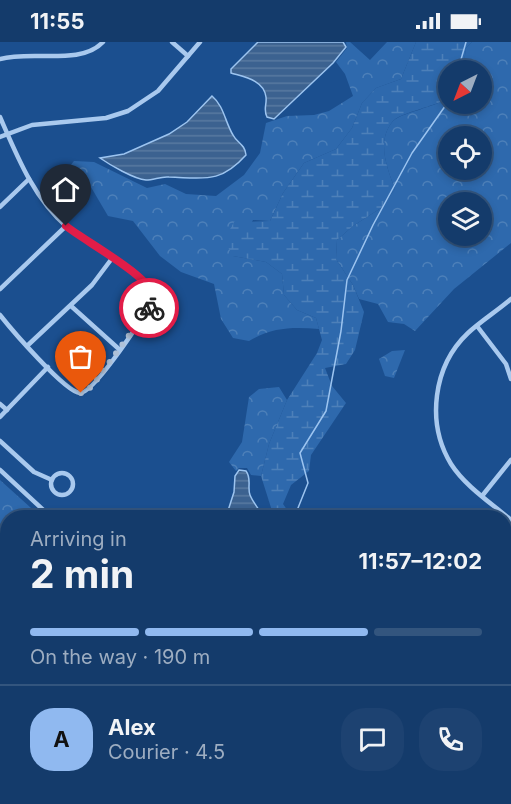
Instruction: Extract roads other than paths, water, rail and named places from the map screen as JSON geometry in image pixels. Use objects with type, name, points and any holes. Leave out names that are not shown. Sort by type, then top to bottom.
[{"type":"street","points":[[94,42],[101,44]]},
{"type":"street","points":[[172,42],[188,56]]},
{"type":"street","points":[[0,137],[44,123],[106,118],[122,114],[158,91],[200,42]]},
{"type":"street","points":[[0,58],[81,55],[101,44]]},
{"type":"street","points":[[0,117],[42,201],[66,226],[113,257],[153,292],[155,299],[95,382],[87,391],[81,393],[70,387],[48,367],[0,315]]},
{"type":"street","points":[[0,207],[29,179]]},
{"type":"street","points":[[0,289],[66,226]]},
{"type":"street","points":[[27,346],[92,285],[113,257]]},
{"type":"street","points":[[499,510],[465,481],[452,465],[439,434],[435,410],[437,393],[447,362],[456,346],[511,299]]},
{"type":"street","points":[[71,306],[120,350]]},
{"type":"street","points":[[477,326],[506,364],[511,379]]},
{"type":"street","points":[[0,417],[48,367]]},
{"type":"street","points":[[0,404],[7,410]]},
{"type":"street","points":[[0,441],[34,472],[52,480]]},
{"type":"street","points":[[482,496],[511,460]]},
{"type":"street","points":[[0,470],[43,510]]},
{"type":"street","points":[[57,474],[64,474],[71,479],[72,488],[68,493],[59,494],[52,489],[52,480],[57,474]]},
{"type":"waterway","points":[[461,60],[466,42]]},
{"type":"waterway","points":[[297,510],[308,483],[300,453],[326,411],[341,331],[347,280],[373,225],[412,153],[440,114]]}]
